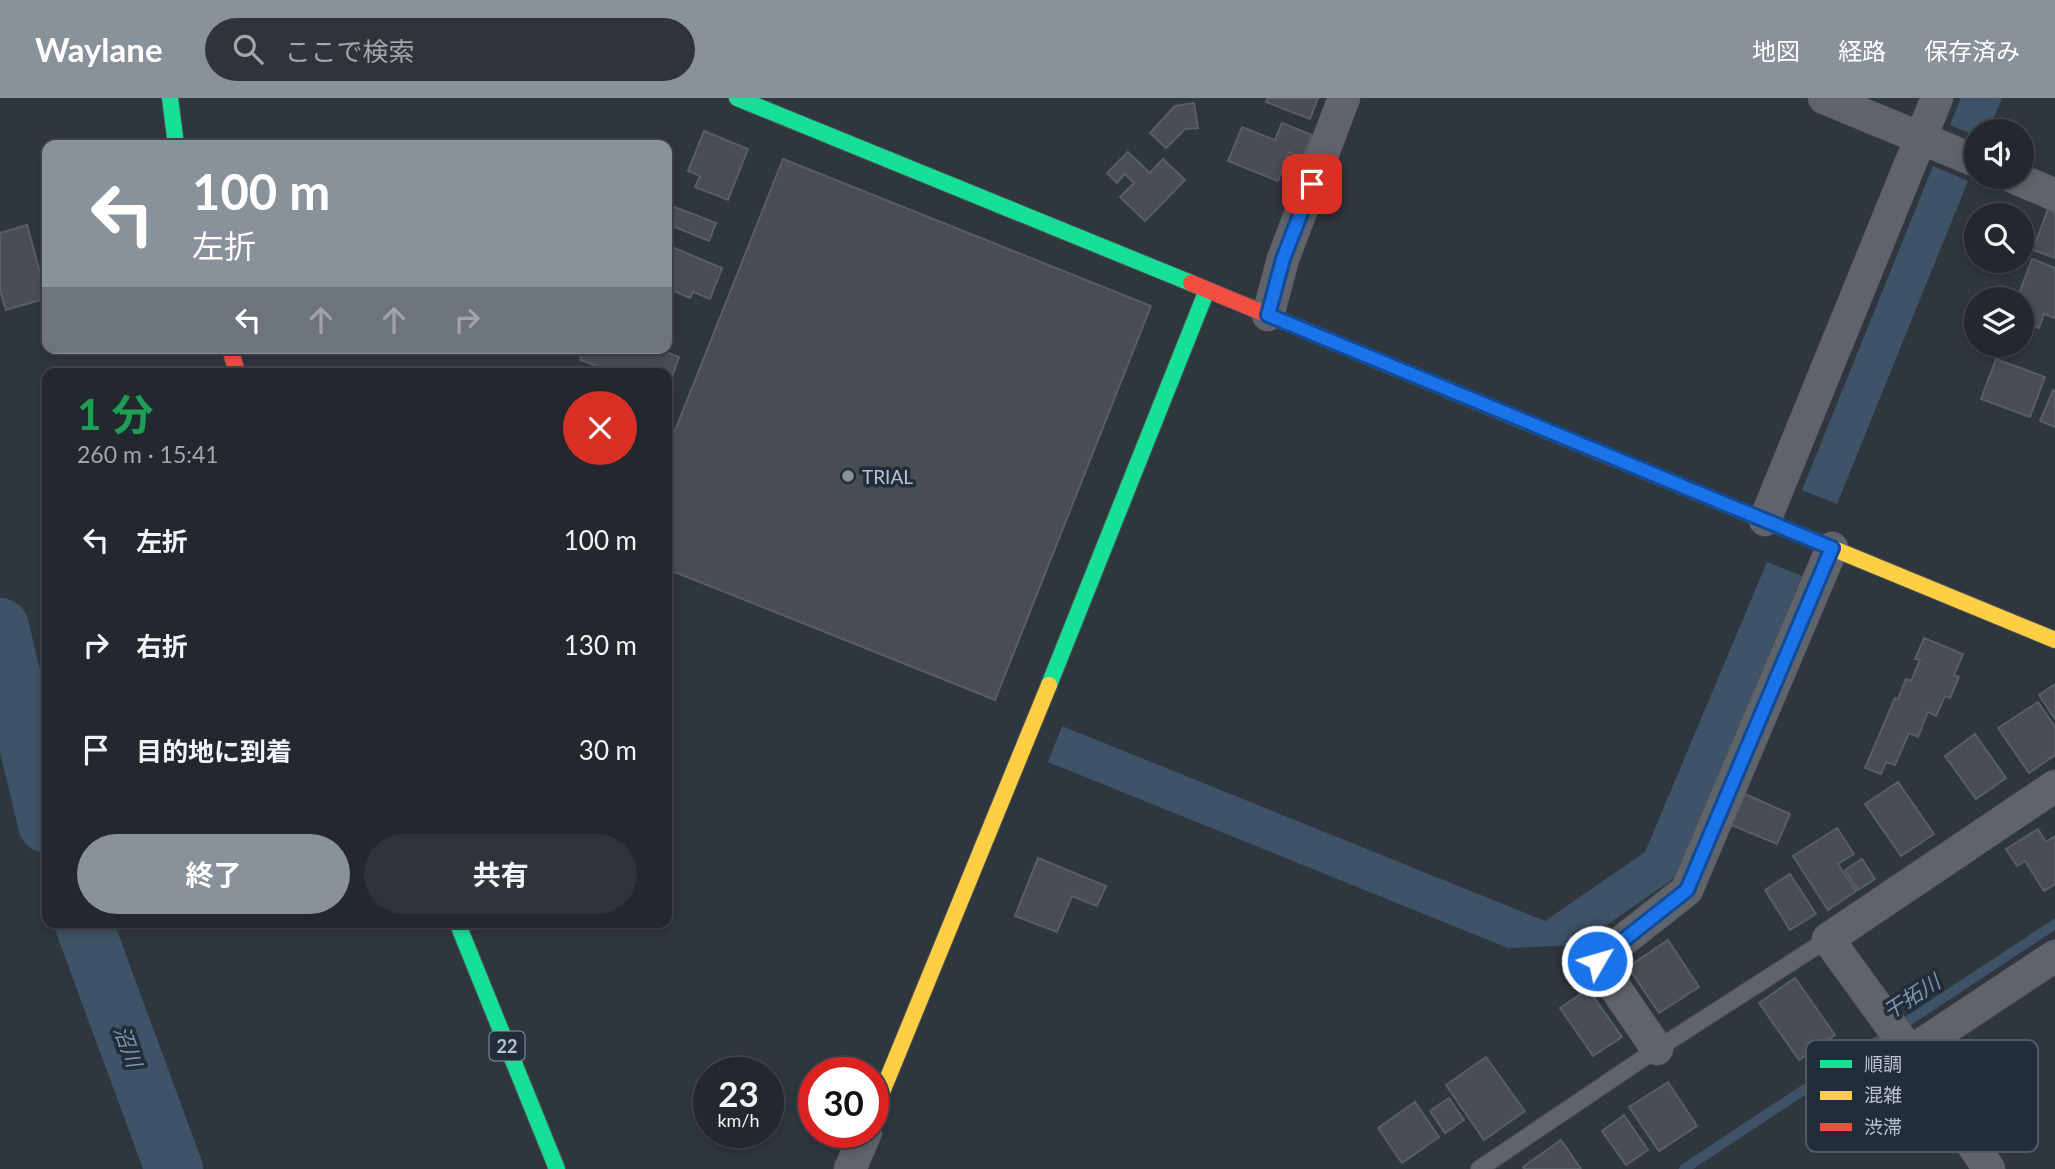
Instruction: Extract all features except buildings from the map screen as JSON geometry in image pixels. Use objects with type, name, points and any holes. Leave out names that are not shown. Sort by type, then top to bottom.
[{"type":"street","points":[[170,98],[175,140]]},
{"type":"street","points":[[737,98],[2055,640]]},
{"type":"street","points":[[1268,315],[1283,259],[1344,98]]},
{"type":"street","points":[[1824,98],[1964,156]]},
{"type":"street","points":[[1765,520],[1937,98]]},
{"type":"street","points":[[2034,186],[2055,195]]},
{"type":"street","points":[[889,1075],[1207,290]]},
{"type":"street","points":[[1657,1049],[1597,961],[1687,890],[1832,548]]},
{"type":"street","points":[[1901,1040],[1828,939],[2055,786]]},
{"type":"street","name":"22","points":[[459,928],[557,1169]]},
{"type":"street","points":[[1899,1037],[2055,956]]},
{"type":"street","points":[[850,1169],[859,1148]]},
{"type":"street","points":[[1977,1152],[1989,1169]]},
{"type":"lane","points":[[1479,1169],[1657,1049],[1828,939]]},
{"type":"water","points":[[1961,98],[2002,98],[1993,119],[1964,119],[1964,131],[1950,125]]},
{"type":"water","points":[[1933,166],[1964,179],[1965,189],[1837,504],[1802,490]]},
{"type":"water","points":[[1767,562],[1802,576],[1676,877],[1578,945],[1508,948],[1048,762],[1062,726],[1545,921],[1645,852]]},
{"type":"waterway","name":"沼川","points":[[0,627],[42,803]]},
{"type":"waterway","name":"干拓川","points":[[1879,1040],[2055,924]]},
{"type":"waterway","name":"沼川","points":[[85,928],[174,1169]]},
{"type":"waterway","name":"干拓川","points":[[1684,1169],[1806,1088]]},
{"type":"traffic: fast","points":[[170,98],[175,140]]},
{"type":"traffic: fast","points":[[737,98],[1191,283]]},
{"type":"traffic: fast","points":[[1049,685],[1207,290]]},
{"type":"traffic: fast","points":[[459,928],[557,1169]]},
{"type":"traffic: slow","points":[[1543,429],[2055,640]]},
{"type":"traffic: slow","points":[[889,1075],[1049,685]]},
{"type":"traffic: jam","points":[[1191,283],[1543,429]]},
{"type":"traffic: jam","points":[[232,354],[236,368]]},
{"type":"place","name":"TRIAL","points":[[848,476]]},
{"type":"route","points":[[1312,184],[1283,259],[1268,315],[1832,548],[1687,890],[1597,961]]}]
